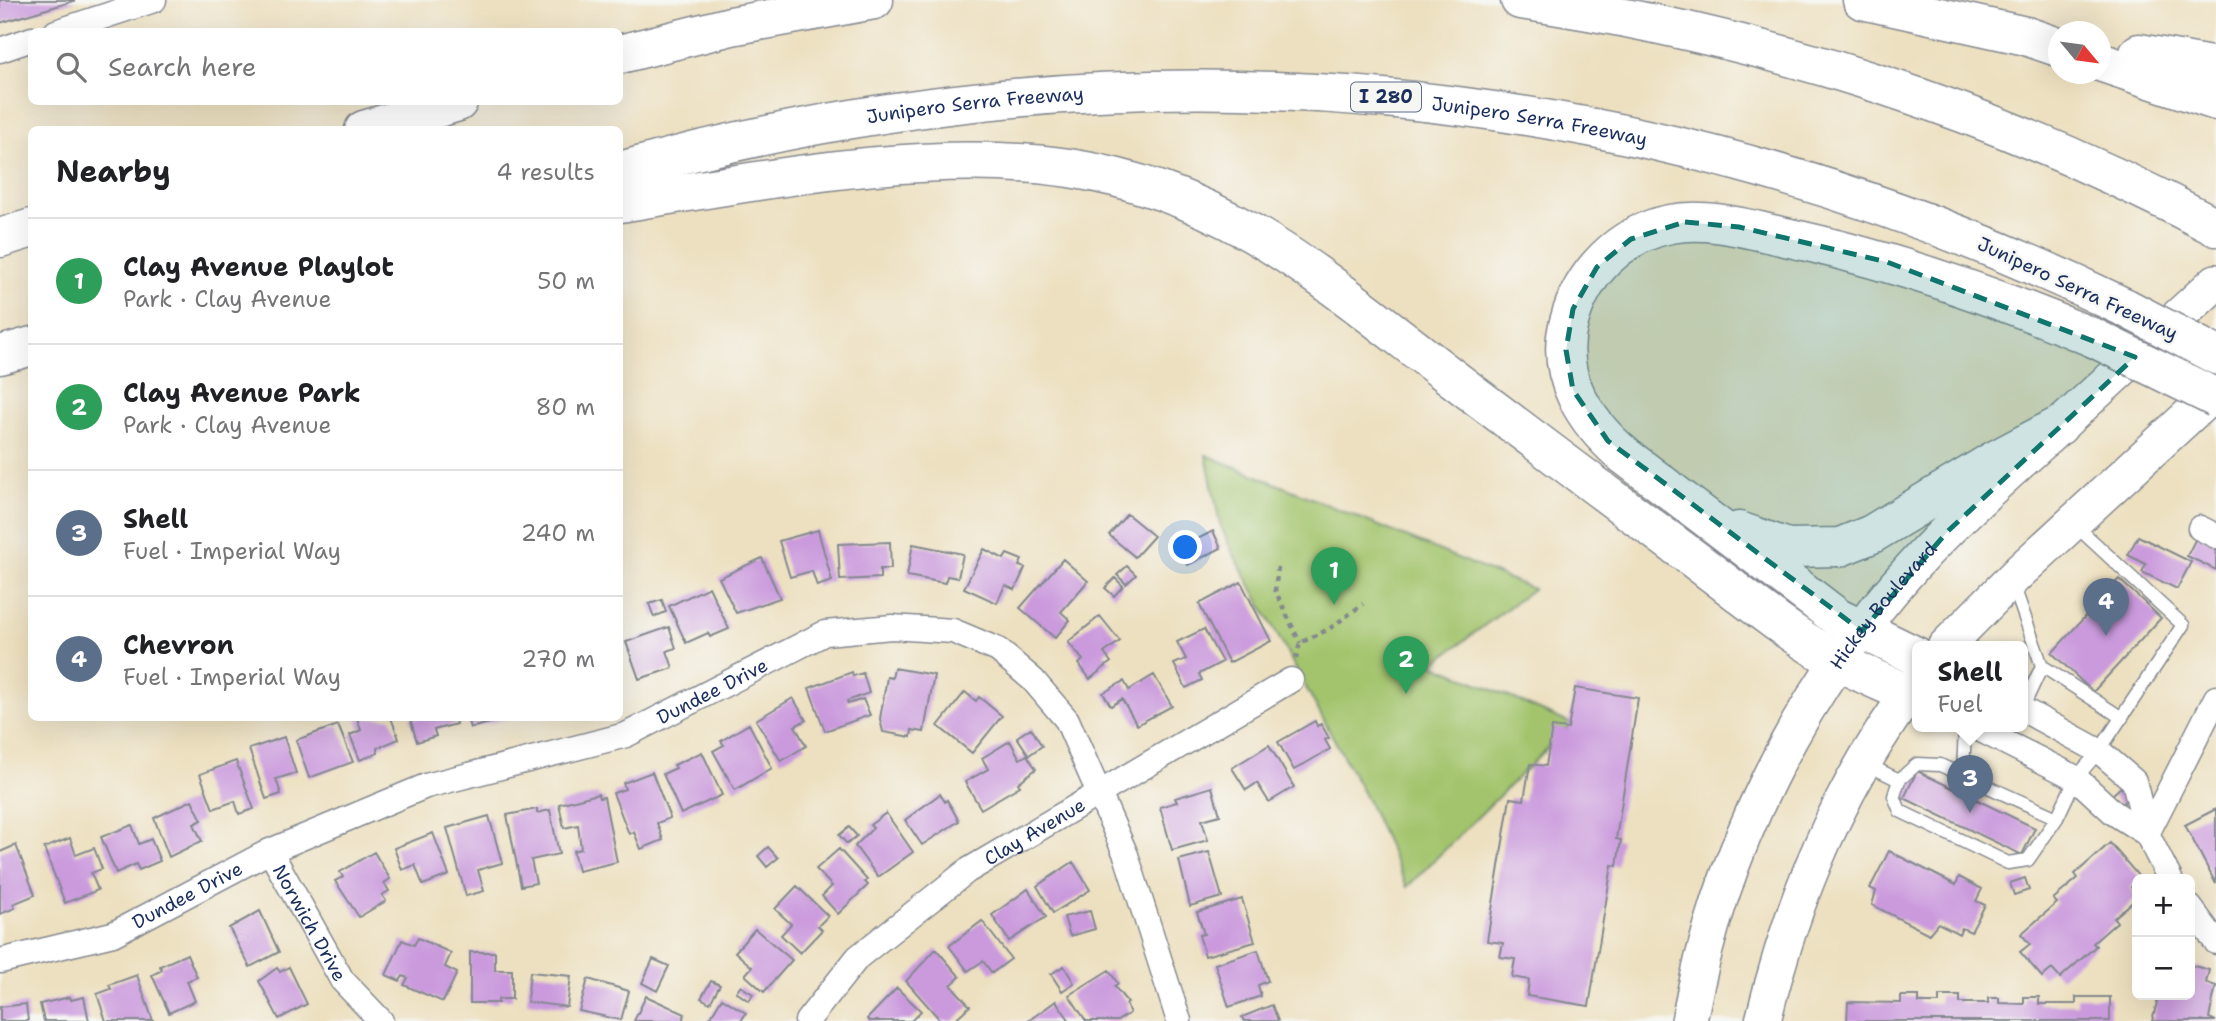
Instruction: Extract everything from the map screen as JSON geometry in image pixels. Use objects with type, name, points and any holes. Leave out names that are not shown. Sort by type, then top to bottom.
[{"type":"highway","points":[[623,53],[731,26],[874,0]]},
{"type":"highway","points":[[1520,0],[1675,28],[1866,80],[2012,132],[2105,172],[2214,226]]},
{"type":"highway","points":[[1862,0],[2048,41]]},
{"type":"highway","points":[[2111,46],[2216,67]]},
{"type":"highway","points":[[2111,65],[2216,101]]},
{"type":"highway","name":"Junipero Serra Freeway","points":[[623,170],[807,126],[1005,98],[1206,89],[1394,98],[1556,120],[1654,139],[1753,164],[1930,222],[2035,264],[2216,355]]},
{"type":"highway","points":[[377,126],[448,105]]},
{"type":"highway","points":[[623,203],[829,172],[989,163],[1092,172],[1185,198],[1246,227],[1305,264],[1562,462],[1839,662],[1912,690]]},
{"type":"highway","points":[[1912,655],[1838,618],[1625,456],[1593,426],[1582,409],[1567,370],[1567,329],[1583,287],[1612,251],[1651,229],[1685,222],[1717,223],[1829,247],[1963,286],[2094,338],[2216,398]]},
{"type":"highway","points":[[0,238],[28,229]]},
{"type":"highway","points":[[0,355],[28,347]]},
{"type":"highway","points":[[1696,508],[1770,544],[1807,550],[1840,547],[1872,534],[1993,461],[2059,426]]},
{"type":"main road","name":"Hickey Boulevard","points":[[1689,1021],[1718,903],[1750,818],[1781,754],[1839,662],[1898,585],[1939,539],[2216,282]]},
{"type":"main road","points":[[1951,641],[2012,579],[2216,391]]},
{"type":"main road","points":[[1763,1021],[1779,956],[1802,888],[1824,836],[1863,762],[1912,694]]},
{"type":"street","points":[[68,28],[154,0]]},
{"type":"street","points":[[0,50],[28,40]]},
{"type":"street","name":"Dundee Drive","points":[[0,961],[113,934],[270,852],[426,786],[626,735],[825,634],[892,627],[953,631],[998,650],[1033,680],[1067,720],[1126,855],[1179,1021]]},
{"type":"street","name":"Clay Avenue","points":[[807,1021],[858,957],[967,871],[1291,680]]},
{"type":"street","points":[[2147,834],[2216,698]]},
{"type":"street","points":[[2028,712],[2099,751],[2134,781],[2147,834],[2167,874]]},
{"type":"street","points":[[1985,732],[2076,778],[2114,813],[2147,834]]},
{"type":"street","name":"Norwich Drive","points":[[270,852],[342,980],[381,1021]]},
{"type":"street","points":[[2195,914],[2216,942]]},
{"type":"lane","points":[[2057,818],[1940,765],[1917,764],[1899,780],[1894,796],[1900,811],[2008,863],[2016,864],[2028,860],[2057,818],[2076,778],[2099,751],[2183,625],[2073,523]]},
{"type":"lane","points":[[2012,579],[2042,666],[2122,718]]},
{"type":"lane","points":[[2028,696],[2042,666]]},
{"type":"lane","points":[[1963,774],[1965,732]]},
{"type":"lane","points":[[1863,762],[1899,780]]},
{"type":"path","points":[[1278,567],[1275,590],[1300,643],[1291,680]]},
{"type":"path","points":[[1300,643],[1329,629],[1363,604]]},
{"type":"highlighted area","points":[[1685,222],[1739,227],[1887,262],[2135,357],[1948,531],[1862,631],[1608,441],[1573,390],[1566,350],[1573,309],[1597,267],[1631,239]]},
{"type":"green space","points":[[1206,455],[1533,589],[1433,664],[1572,724],[1407,887],[1367,800],[1231,549],[1220,524]]},
{"type":"building","points":[[0,0],[74,0],[74,1],[0,23]]},
{"type":"building","points":[[1127,514],[1154,536],[1135,557],[1109,535]]},
{"type":"building","points":[[818,530],[832,581],[817,586],[812,571],[790,577],[779,541]]},
{"type":"building","points":[[1213,531],[1221,548],[1188,565],[1180,548]]},
{"type":"building","points":[[2198,534],[2216,543],[2216,570],[2187,556]]},
{"type":"building","points":[[2138,536],[2191,562],[2177,589],[2142,572],[2146,564],[2128,555]]},
{"type":"building","points":[[890,542],[891,569],[880,569],[880,578],[840,580],[838,544]]},
{"type":"building","points":[[913,544],[963,554],[958,578],[947,576],[945,583],[907,576]]},
{"type":"building","points":[[984,549],[1004,559],[1007,554],[1022,560],[1019,566],[1025,568],[1015,590],[1005,585],[997,603],[964,588]]},
{"type":"building","points":[[762,558],[780,598],[736,613],[719,578]]},
{"type":"building","points":[[1063,559],[1088,581],[1061,612],[1070,620],[1055,638],[1020,608]]},
{"type":"building","points":[[1127,566],[1136,575],[1126,584],[1117,575]]},
{"type":"building","points":[[1115,578],[1123,586],[1114,596],[1105,588]]},
{"type":"building","points":[[2119,579],[2161,618],[2093,692],[2052,653]]},
{"type":"building","points":[[1241,582],[1271,641],[1229,663],[1199,604]]},
{"type":"building","points":[[709,587],[729,629],[710,637],[708,633],[686,643],[669,606]]},
{"type":"building","points":[[662,600],[666,612],[654,617],[649,604]]},
{"type":"building","points":[[1100,616],[1120,641],[1104,653],[1111,662],[1090,679],[1079,664],[1083,660],[1068,642]]},
{"type":"building","points":[[669,627],[676,648],[667,651],[673,668],[639,679],[626,642]]},
{"type":"building","points":[[1204,629],[1222,662],[1199,674],[1202,680],[1186,688],[1174,664],[1186,659],[1177,642]]},
{"type":"building","points":[[894,668],[934,675],[924,732],[912,730],[911,737],[883,732],[880,719],[887,677],[892,678]]},
{"type":"building","points":[[852,672],[853,676],[863,673],[869,693],[847,701],[848,704],[863,699],[870,715],[825,731],[809,688]]},
{"type":"building","points":[[1154,675],[1172,706],[1137,725],[1122,699],[1111,706],[1103,693],[1124,681],[1129,690]]},
{"type":"building","points":[[1575,688],[1638,698],[1616,839],[1621,840],[1617,866],[1612,865],[1589,1006],[1527,996],[1529,980],[1512,977],[1515,959],[1500,957],[1503,943],[1487,941],[1510,798],[1524,800],[1530,764],[1546,766],[1552,727],[1568,729]]},
{"type":"building","points":[[965,692],[976,701],[979,697],[1002,716],[972,753],[938,726]]},
{"type":"building","points":[[793,698],[806,720],[795,726],[806,746],[781,761],[756,720]]},
{"type":"building","points":[[358,721],[392,721],[399,739],[377,748],[378,753],[360,760],[350,735],[361,730]]},
{"type":"building","points":[[411,721],[456,721],[456,724],[434,730],[436,736],[417,742]]},
{"type":"building","points":[[468,721],[498,721],[470,728]]},
{"type":"building","points":[[1315,721],[1317,726],[1321,724],[1329,738],[1325,740],[1330,749],[1294,770],[1278,742]]},
{"type":"building","points":[[749,724],[772,768],[735,790],[713,751],[724,745],[721,741]]},
{"type":"building","points":[[338,725],[353,762],[309,778],[296,740]]},
{"type":"building","points":[[1031,728],[1042,746],[1029,755],[1017,737]]},
{"type":"building","points":[[284,737],[296,773],[276,779],[281,794],[266,799],[249,749]]},
{"type":"building","points":[[1010,741],[1020,759],[1027,755],[1036,769],[1018,783],[1020,786],[981,809],[965,782],[988,769],[982,758]]},
{"type":"building","points":[[1269,745],[1294,787],[1269,802],[1257,783],[1246,790],[1232,768]]},
{"type":"building","points":[[702,752],[722,795],[681,814],[663,774],[676,768],[674,765]]},
{"type":"building","points":[[236,761],[254,809],[239,814],[235,801],[213,809],[200,774]]},
{"type":"building","points":[[1917,771],[2035,828],[2022,855],[1904,798]]},
{"type":"building","points":[[652,772],[670,818],[657,823],[663,840],[641,849],[634,832],[629,834],[613,793],[625,789],[623,783]]},
{"type":"building","points":[[1212,787],[1220,815],[1202,820],[1208,840],[1172,850],[1160,807],[1177,802],[1175,798]]},
{"type":"building","points":[[2121,787],[2130,797],[2121,805],[2112,795]]},
{"type":"building","points":[[598,794],[599,798],[604,797],[617,862],[578,871],[573,851],[581,849],[578,825],[564,828],[559,804]]},
{"type":"building","points":[[940,794],[945,802],[947,800],[959,821],[922,845],[905,820]]},
{"type":"building","points":[[192,800],[202,820],[194,824],[202,841],[169,857],[154,818]]},
{"type":"building","points":[[537,809],[537,813],[550,810],[559,854],[531,860],[536,883],[521,886],[507,815]]},
{"type":"building","points":[[2216,809],[2216,884],[2185,825]]},
{"type":"building","points":[[886,813],[913,852],[878,877],[855,846],[873,828],[870,825]]},
{"type":"building","points":[[489,816],[502,863],[478,870],[484,891],[466,896],[447,828]]},
{"type":"building","points":[[132,825],[139,844],[151,839],[160,861],[139,870],[136,864],[116,873],[101,837]]},
{"type":"building","points":[[849,827],[857,836],[847,844],[839,835]]},
{"type":"building","points":[[433,833],[449,875],[423,885],[415,865],[402,870],[394,848]]},
{"type":"building","points":[[70,838],[76,855],[94,848],[102,869],[91,873],[98,890],[65,903],[44,848]]},
{"type":"building","points":[[2110,843],[2137,874],[2132,874],[2132,902],[2114,918],[2117,922],[2093,943],[2096,946],[2060,978],[2052,969],[2042,977],[2020,952],[2030,944],[2021,934],[2057,903],[2053,899],[2078,878],[2075,874]]},
{"type":"building","points":[[16,845],[35,895],[13,904],[15,908],[0,914],[0,852]]},
{"type":"building","points":[[768,847],[778,858],[767,867],[758,856]]},
{"type":"building","points":[[839,849],[867,880],[865,882],[868,885],[838,914],[822,896],[832,886],[816,869]]},
{"type":"building","points":[[1889,851],[1956,885],[1959,877],[1982,889],[1976,901],[1985,905],[1971,932],[1962,928],[1959,934],[1938,923],[1929,934],[1872,905],[1876,891],[1870,888]]},
{"type":"building","points":[[374,852],[390,879],[384,883],[389,891],[382,895],[386,901],[359,917],[335,881],[343,877],[340,872]]},
{"type":"building","points":[[1209,852],[1222,897],[1190,906],[1179,860]]},
{"type":"building","points":[[1073,862],[1090,890],[1053,913],[1037,886]]},
{"type":"building","points":[[2025,878],[2029,890],[2014,895],[2010,883]]},
{"type":"building","points":[[797,886],[828,916],[818,926],[822,930],[800,953],[781,935],[791,924],[775,909]]},
{"type":"building","points":[[1028,889],[1046,917],[1009,941],[992,915]]},
{"type":"building","points":[[1242,899],[1255,942],[1205,956],[1199,935],[1204,934],[1197,912]]},
{"type":"building","points":[[260,911],[279,952],[250,967],[229,928]]},
{"type":"building","points":[[1090,911],[1095,929],[1070,936],[1064,917]]},
{"type":"building","points":[[982,921],[1011,959],[992,973],[983,961],[968,971],[949,946]]},
{"type":"building","points":[[755,929],[792,960],[764,992],[745,975],[752,967],[735,952]]},
{"type":"building","points":[[418,938],[451,953],[445,967],[457,973],[443,1002],[404,985],[408,978],[403,976],[400,981],[386,975],[402,940],[414,945]]},
{"type":"building","points":[[936,949],[960,977],[951,985],[970,1006],[953,1021],[941,1021],[906,981]]},
{"type":"building","points":[[1258,950],[1268,981],[1258,985],[1261,996],[1229,1007],[1215,964]]},
{"type":"building","points":[[470,952],[495,952],[495,970],[512,970],[512,999],[498,999],[498,1003],[470,1003]]},
{"type":"building","points":[[187,954],[197,977],[187,981],[195,1001],[169,1013],[152,975],[162,970],[160,966]]},
{"type":"building","points":[[653,959],[669,966],[657,991],[642,983]]},
{"type":"building","points":[[1064,966],[1074,983],[1062,991],[1051,974]]},
{"type":"building","points":[[2195,966],[2209,970],[2206,983],[2216,986],[2209,1018],[2216,1021],[2152,1021],[2158,1000],[2195,1000]]},
{"type":"building","points":[[289,967],[307,1004],[279,1019],[259,981],[277,968],[280,972]]},
{"type":"building","points":[[1109,970],[1118,984],[1114,986],[1128,1003],[1126,1005],[1130,1013],[1117,1021],[1086,1021],[1069,995]]},
{"type":"building","points":[[530,972],[571,976],[567,1007],[527,1002]]},
{"type":"building","points":[[137,975],[153,1021],[106,1021],[97,994],[111,989],[109,985]]},
{"type":"building","points":[[588,979],[629,991],[621,1020],[579,1011]]},
{"type":"building","points":[[711,981],[720,985],[710,1003],[701,998]]},
{"type":"building","points":[[740,986],[753,994],[749,1001],[736,992]]},
{"type":"building","points":[[897,988],[921,1011],[911,1021],[869,1021],[867,1019]]},
{"type":"building","points":[[646,996],[685,1014],[682,1021],[634,1021]]},
{"type":"building","points":[[1901,996],[1919,996],[1919,1003],[1939,1003],[1939,996],[1960,996],[1960,1003],[1988,1003],[1988,998],[1999,998],[1999,1003],[2024,1004],[2024,997],[2039,997],[2039,1004],[2076,1004],[2076,997],[2110,997],[2110,1021],[1847,1021],[1848,1002],[1901,1003]]},
{"type":"building","points":[[70,997],[71,1000],[84,997],[89,1021],[44,1021],[40,1004]]},
{"type":"building","points":[[722,998],[746,1013],[741,1021],[708,1021]]},
{"type":"building","points":[[1056,1001],[1070,1021],[1028,1021]]},
{"type":"building","points":[[26,1004],[28,1021],[0,1021],[0,1007]]},
{"type":"building","points":[[1272,1005],[1278,1021],[1244,1021],[1242,1017]]},
{"type":"place","name":"Clay Avenue Playlot","points":[[1334,605]]},
{"type":"place","name":"Chevron","points":[[2106,636]]},
{"type":"place","name":"Clay Avenue Park","points":[[1406,694]]},
{"type":"place","name":"Shell","points":[[1970,813]]}]
